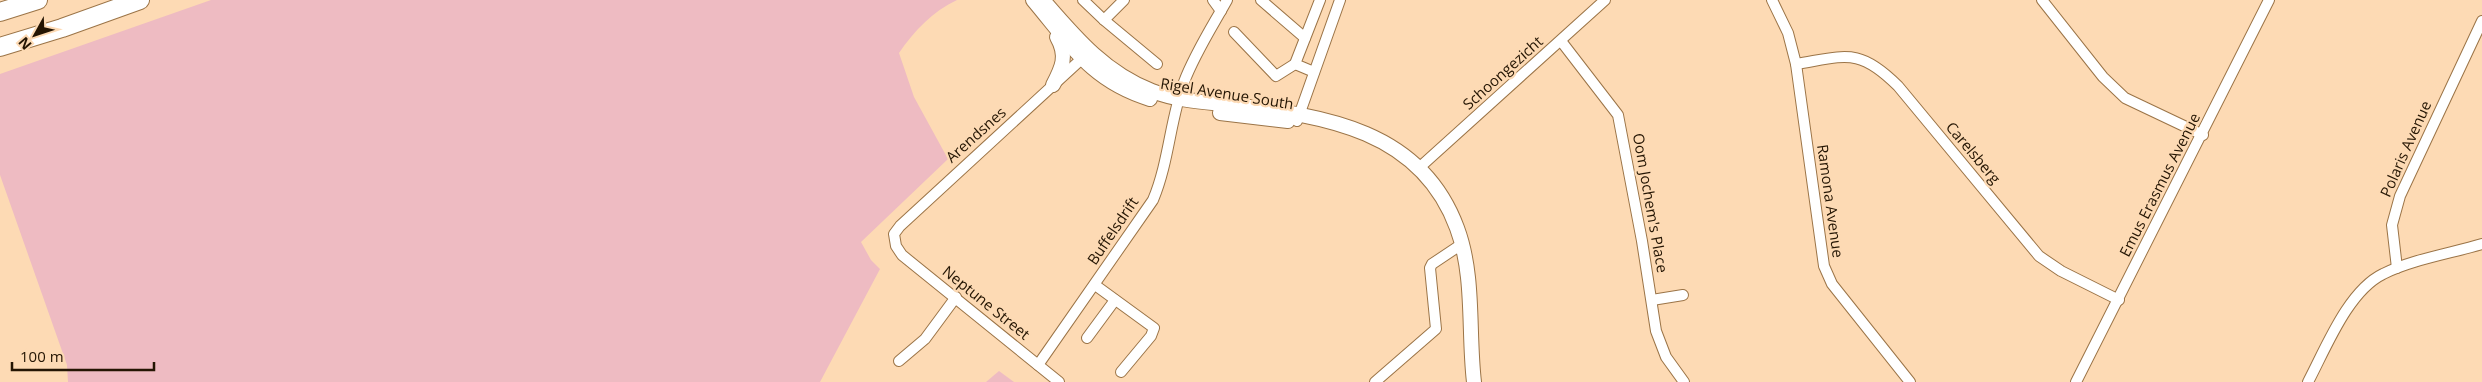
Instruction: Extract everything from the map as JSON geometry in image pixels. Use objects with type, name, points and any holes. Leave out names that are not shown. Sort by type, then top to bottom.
[{"type":"highway","points":[[0,12],[38,0]]},
{"type":"highway","points":[[0,47],[62,28],[140,0]]},
{"type":"main road","name":"Rigel Avenue South","points":[[1033,0],[1067,44],[1086,56]]},
{"type":"main road","points":[[1033,0],[1060,42],[1064,53],[1064,63],[1053,85]]},
{"type":"main road","name":"Rigel Avenue South","points":[[1043,0],[1086,56],[1116,86],[1135,94],[1258,118],[1318,117],[1376,137],[1398,150],[1420,168],[1450,210],[1462,244],[1467,275],[1474,382]]},
{"type":"street","points":[[1083,0],[1157,64]]},
{"type":"street","points":[[1104,20],[1124,0]]},
{"type":"street","points":[[1213,0],[1221,11]]},
{"type":"street","name":"Buffelsdrift","points":[[1038,365],[1153,200],[1161,181],[1179,102],[1192,62],[1226,0]]},
{"type":"street","points":[[1261,0],[1305,38]]},
{"type":"street","points":[[1234,32],[1276,76],[1295,64],[1320,0]]},
{"type":"street","points":[[1298,117],[1340,0]]},
{"type":"street","name":"Schoongezicht","points":[[1420,168],[1605,0]]},
{"type":"street","name":"Ramona Avenue","points":[[1772,0],[1788,33],[1796,64],[1824,266],[1832,284],[1910,382]]},
{"type":"street","points":[[2042,0],[2103,77],[2125,98],[2203,135]]},
{"type":"street","name":"Emus Erasmus Avenue","points":[[2076,382],[2203,135],[2269,0]]},
{"type":"street","name":"Polaris Avenue","points":[[2397,268],[2392,225],[2400,196],[2482,21]]},
{"type":"street","name":"Oom Jochem's Place","points":[[1561,41],[1618,115],[1625,144],[1656,331],[1661,348],[1684,382]]},
{"type":"street","name":"Arendsnes","points":[[896,246],[894,234],[900,226],[1086,56]]},
{"type":"street","name":"Carelsberg","points":[[1796,64],[1852,56],[1875,66],[1898,86],[2039,256],[2061,271],[2119,300]]},
{"type":"street","points":[[1295,64],[1314,72]]},
{"type":"street","points":[[1375,382],[1436,329],[1430,268],[1432,264],[1462,244]]},
{"type":"street","points":[[2308,382],[2360,291],[2383,274],[2397,268],[2482,244]]},
{"type":"street","name":"Neptune Street","points":[[896,246],[902,255],[1059,382]]},
{"type":"street","points":[[1095,285],[1154,328],[1151,336],[1121,372]]},
{"type":"street","points":[[1652,300],[1683,295]]},
{"type":"street","points":[[899,361],[925,339],[956,297]]},
{"type":"street","points":[[1087,338],[1115,300]]},
{"type":"shaded area","points":[[211,0],[957,0],[925,22],[899,53],[914,97],[948,159],[861,242],[871,260],[880,269],[820,382],[68,382],[67,365],[0,175],[0,74]]},
{"type":"shaded area","points":[[999,371],[1014,382],[986,382]]}]
